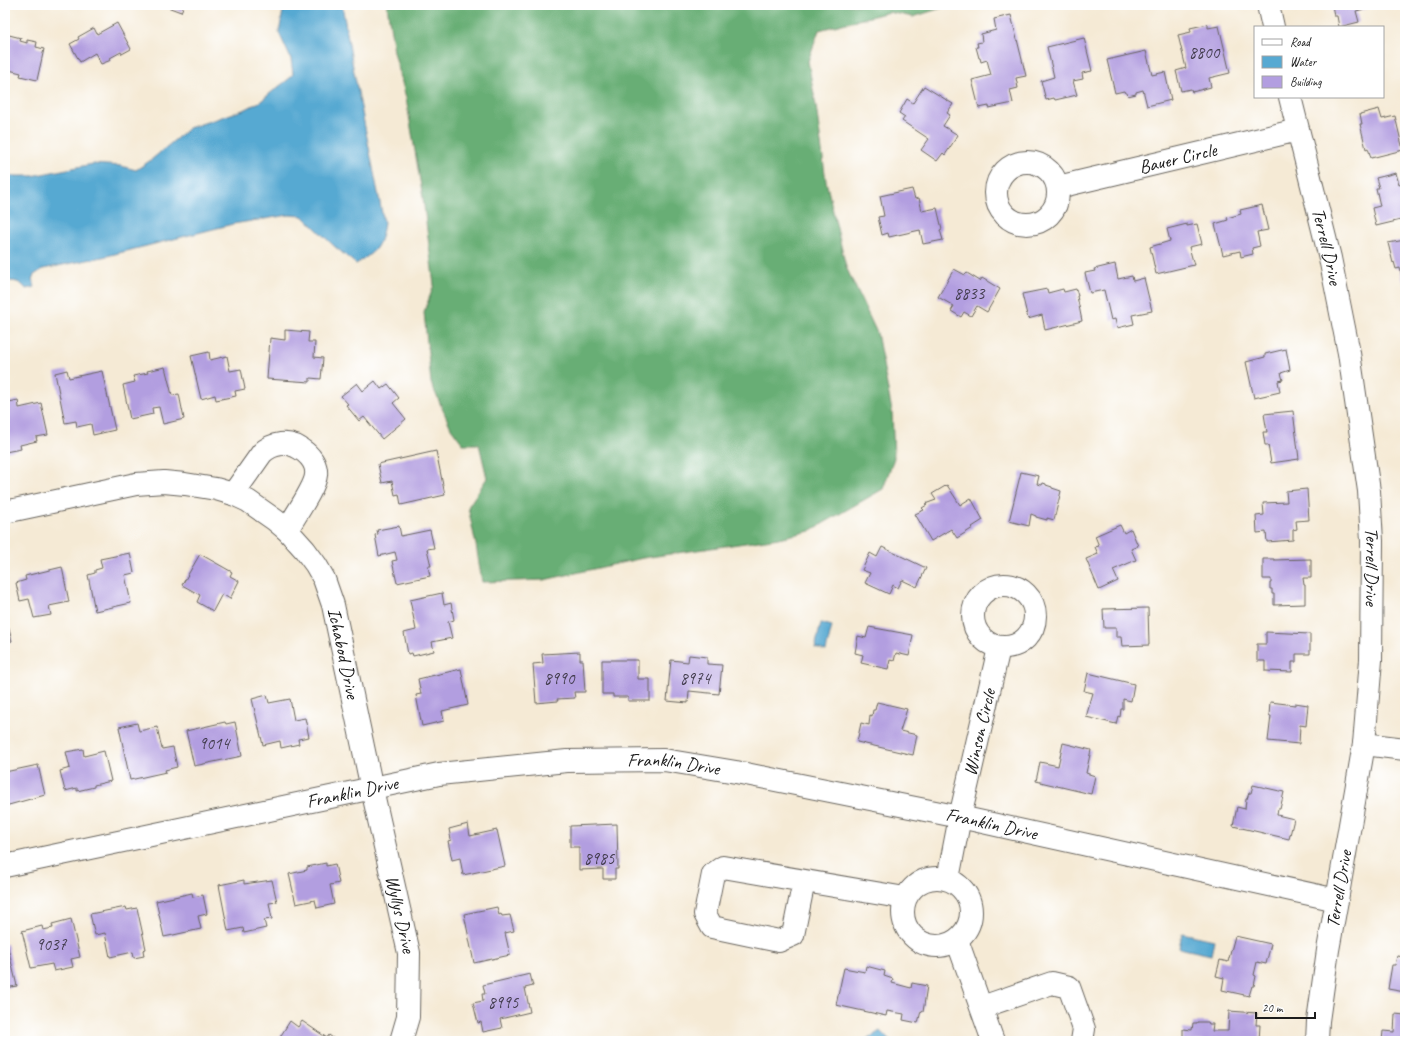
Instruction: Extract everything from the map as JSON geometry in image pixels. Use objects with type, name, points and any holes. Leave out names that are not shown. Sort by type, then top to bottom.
[{"type":"street","points":[[1268,5],[1273,26]]},
{"type":"street","name":"Terrell Drive","points":[[1290,98],[1330,258],[1348,346],[1369,491],[1372,541],[1371,660],[1364,744],[1338,900],[1328,950],[1318,1021],[1317,1041]]},
{"type":"street","name":"Bauer Circle","points":[[1058,187],[1298,130]]},
{"type":"street","points":[[233,494],[267,448],[283,444],[294,446],[308,455],[313,463],[316,475],[313,485],[287,530]]},
{"type":"street","name":"Ichabod Drive","points":[[5,512],[136,484],[164,482],[216,489],[233,494],[253,505],[287,530],[316,565],[324,579],[333,605],[372,789]]},
{"type":"street","name":"Winson Circle","points":[[948,879],[960,817],[999,648]]},
{"type":"street","points":[[1364,744],[1405,748]]},
{"type":"street","name":"Franklin Drive","points":[[5,866],[439,774],[560,762],[664,760],[736,772],[960,817],[1338,900]]},
{"type":"street","name":"Wyllys Drive","points":[[372,789],[409,953],[408,1017],[401,1041]]},
{"type":"street","points":[[804,881],[793,935],[779,941],[712,927],[705,914],[713,874],[723,867],[906,898]]},
{"type":"street","points":[[938,877],[948,879],[956,883],[968,898],[971,907],[969,925],[964,934],[957,940],[947,945],[936,946],[925,944],[915,938],[908,930],[904,920],[903,909],[906,898],[911,889],[918,883],[928,878],[938,877]]},
{"type":"street","points":[[957,940],[993,1041]]},
{"type":"street","points":[[982,1007],[1052,983],[1069,987],[1084,1029],[1082,1041]]},
{"type":"green space","points":[[387,5],[951,5],[913,17],[889,12],[819,30],[808,61],[816,106],[826,181],[846,267],[877,333],[892,411],[894,458],[883,489],[810,531],[779,538],[643,558],[544,580],[482,582],[468,507],[487,478],[479,444],[463,444],[451,428],[431,383],[424,312],[434,285],[423,198],[406,98],[394,52]]},
{"type":"water","points":[[284,5],[342,5],[384,223],[379,244],[373,252],[356,264],[334,246],[303,216],[289,215],[233,224],[107,256],[43,269],[34,275],[32,279],[35,287],[26,289],[22,284],[17,282],[5,281],[5,175],[32,176],[93,164],[121,166],[136,170],[151,160],[189,128],[246,109],[261,101],[293,74],[291,59],[279,33]]},
{"type":"water","points":[[821,623],[832,626],[826,651],[815,648]]},
{"type":"water","points":[[1182,933],[1214,940],[1211,955],[1179,948]]},
{"type":"water","points":[[880,1031],[890,1041],[865,1041]]},
{"type":"building","points":[[162,5],[184,5],[181,12]]},
{"type":"building","points":[[1332,5],[1372,5],[1373,7],[1356,11],[1359,22],[1343,26],[1339,26],[1337,16],[1334,16]]},
{"type":"building","points":[[1011,15],[1026,76],[1016,78],[1018,88],[1010,90],[1013,103],[989,108],[989,106],[979,108],[972,80],[991,75],[987,60],[981,62],[979,58],[976,47],[978,47],[977,43],[982,42],[981,34],[996,30],[994,19]]},
{"type":"building","points":[[117,23],[131,49],[122,54],[121,52],[110,58],[111,60],[101,64],[95,53],[80,62],[70,44],[79,39],[78,37],[94,28],[97,34]]},
{"type":"building","points":[[1208,24],[1208,28],[1219,26],[1230,73],[1209,78],[1211,87],[1192,92],[1191,89],[1181,91],[1176,71],[1186,68],[1178,35],[1191,32],[1190,28]]},
{"type":"building","points":[[5,34],[21,38],[20,41],[27,43],[27,40],[37,42],[36,47],[44,49],[37,80],[20,76],[21,73],[5,69]]},
{"type":"building","points":[[1084,38],[1092,71],[1082,73],[1083,79],[1073,81],[1077,95],[1055,100],[1054,98],[1046,100],[1041,81],[1054,77],[1047,47]]},
{"type":"building","points":[[1146,51],[1152,75],[1165,72],[1171,100],[1147,106],[1143,90],[1128,96],[1124,91],[1115,93],[1107,60]]},
{"type":"building","points":[[924,86],[953,104],[947,113],[950,115],[943,126],[958,135],[945,155],[943,153],[937,161],[921,150],[929,139],[902,121],[905,117],[899,113],[907,99],[913,103]]},
{"type":"building","points":[[1379,109],[1382,119],[1395,116],[1403,150],[1371,158],[1368,148],[1366,149],[1360,124],[1362,124],[1360,114]]},
{"type":"building","points":[[1396,173],[1399,184],[1405,182],[1405,219],[1376,226],[1372,208],[1380,206],[1376,188],[1379,188],[1376,178]]},
{"type":"building","points":[[912,189],[915,199],[919,198],[922,211],[937,208],[943,240],[923,244],[920,230],[889,237],[888,233],[882,235],[878,217],[884,216],[880,196]]},
{"type":"building","points":[[1262,205],[1268,230],[1257,232],[1260,246],[1252,248],[1253,254],[1241,257],[1240,251],[1223,255],[1215,224],[1228,220],[1227,218],[1241,214],[1240,210]]},
{"type":"building","points":[[1187,224],[1187,226],[1197,224],[1202,244],[1189,247],[1194,265],[1156,274],[1150,247],[1170,241],[1167,229]]},
{"type":"building","points":[[1405,240],[1404,285],[1400,268],[1396,269],[1394,262],[1393,263],[1388,243]]},
{"type":"building","points":[[1115,264],[1118,279],[1132,276],[1133,281],[1144,278],[1152,311],[1132,315],[1134,324],[1117,328],[1115,319],[1111,320],[1104,290],[1090,293],[1085,273],[1095,271],[1094,269]]},
{"type":"building","points":[[954,269],[965,275],[967,273],[980,281],[982,278],[1000,289],[987,312],[977,306],[971,316],[964,312],[961,317],[951,311],[954,306],[938,297]]},
{"type":"building","points":[[1047,289],[1048,293],[1063,289],[1064,292],[1076,289],[1082,321],[1045,330],[1042,315],[1028,319],[1022,294]]},
{"type":"building","points":[[285,330],[309,332],[308,342],[315,342],[314,357],[323,358],[321,379],[310,378],[310,382],[267,379],[270,338],[285,340]]},
{"type":"building","points":[[1286,349],[1290,370],[1281,373],[1283,380],[1278,381],[1280,392],[1254,398],[1246,362],[1265,357],[1265,354]]},
{"type":"building","points":[[209,352],[210,360],[227,356],[230,371],[241,369],[245,389],[235,391],[236,396],[216,400],[215,395],[201,399],[191,356]]},
{"type":"building","points":[[165,367],[172,395],[179,394],[184,419],[163,424],[159,407],[152,408],[153,414],[130,419],[123,385],[135,382],[133,376]]},
{"type":"building","points":[[67,370],[69,378],[102,371],[115,430],[93,435],[91,424],[77,427],[76,421],[65,423],[55,373]]},
{"type":"building","points":[[375,381],[381,389],[388,384],[399,398],[393,403],[406,419],[382,439],[364,417],[359,421],[346,405],[348,404],[341,396],[357,383],[363,391]]},
{"type":"building","points":[[18,400],[19,408],[41,403],[48,435],[36,437],[37,441],[20,445],[21,449],[5,452],[5,403]]},
{"type":"building","points":[[1293,411],[1299,459],[1271,463],[1268,445],[1265,445],[1263,432],[1267,432],[1264,414]]},
{"type":"building","points":[[436,451],[445,495],[401,505],[399,494],[395,495],[392,481],[382,483],[378,464]]},
{"type":"building","points":[[1021,472],[1039,476],[1037,484],[1042,485],[1043,483],[1061,491],[1054,520],[1047,518],[1047,520],[1031,514],[1029,526],[1009,521]]},
{"type":"building","points":[[947,485],[960,505],[971,498],[983,520],[957,538],[951,529],[931,541],[915,514],[924,510],[922,508],[927,505],[925,504],[936,500],[932,494]]},
{"type":"building","points":[[1307,489],[1309,520],[1296,521],[1297,529],[1293,530],[1293,540],[1267,542],[1266,532],[1257,533],[1256,516],[1264,515],[1263,503],[1287,502],[1286,491]]},
{"type":"building","points":[[1120,525],[1124,533],[1131,529],[1138,546],[1131,549],[1136,560],[1113,570],[1118,581],[1099,590],[1086,559],[1098,554],[1095,547],[1099,546],[1095,536]]},
{"type":"building","points":[[399,526],[401,536],[430,530],[434,548],[427,549],[431,566],[428,566],[430,576],[397,583],[392,561],[397,560],[395,552],[379,556],[375,535],[378,534],[377,530]]},
{"type":"building","points":[[882,547],[926,568],[917,587],[902,580],[898,588],[893,585],[889,594],[865,583],[870,573],[862,570],[870,553],[877,557]]},
{"type":"building","points":[[130,553],[134,573],[125,575],[131,603],[95,611],[88,575],[95,573],[95,570],[102,568],[100,559]]},
{"type":"building","points":[[200,554],[232,572],[230,576],[239,581],[230,599],[222,594],[213,611],[197,602],[200,595],[182,585]]},
{"type":"building","points":[[1263,559],[1311,559],[1311,578],[1303,578],[1305,585],[1305,604],[1274,605],[1274,594],[1272,594],[1272,589],[1270,589],[1271,579],[1263,579]]},
{"type":"building","points":[[62,567],[69,602],[49,606],[51,615],[34,618],[29,599],[20,601],[16,583],[26,580],[25,576]]},
{"type":"building","points":[[442,593],[444,605],[451,603],[454,620],[448,622],[452,638],[432,642],[434,651],[413,656],[412,653],[408,654],[404,633],[416,630],[410,600]]},
{"type":"building","points":[[1148,608],[1149,645],[1122,646],[1121,637],[1116,637],[1116,628],[1104,628],[1103,609]]},
{"type":"building","points":[[5,614],[12,641],[5,643]]},
{"type":"building","points":[[869,627],[913,635],[909,656],[896,653],[894,661],[890,660],[888,669],[861,663],[863,655],[855,653],[858,636],[866,638]]},
{"type":"building","points":[[1266,632],[1310,634],[1310,654],[1296,654],[1296,662],[1292,662],[1292,672],[1265,671],[1265,661],[1257,661],[1257,644],[1266,644]]},
{"type":"building","points":[[580,652],[580,660],[583,660],[585,692],[574,692],[575,698],[557,699],[558,701],[536,703],[533,664],[543,663],[542,654]]},
{"type":"building","points":[[689,655],[707,657],[707,664],[722,665],[719,694],[689,691],[688,703],[667,701],[671,660],[688,662]]},
{"type":"building","points":[[602,660],[638,660],[638,679],[650,679],[650,701],[628,701],[628,697],[613,697],[613,694],[602,694]]},
{"type":"building","points":[[461,669],[468,705],[442,711],[444,721],[422,726],[416,695],[421,694],[418,679]]},
{"type":"building","points":[[1088,673],[1134,684],[1131,701],[1123,699],[1123,709],[1121,709],[1120,717],[1118,716],[1116,724],[1086,717],[1093,693],[1084,691]]},
{"type":"building","points":[[267,695],[269,703],[290,699],[294,720],[305,718],[309,737],[298,739],[299,744],[281,748],[280,741],[263,745],[252,699]]},
{"type":"building","points":[[877,702],[907,709],[900,731],[917,735],[913,755],[857,742],[861,723],[869,725],[870,715],[872,716]]},
{"type":"building","points":[[1270,702],[1308,705],[1306,726],[1300,725],[1299,744],[1268,741],[1271,716],[1269,716]]},
{"type":"building","points":[[225,722],[226,724],[235,722],[242,756],[194,766],[186,731]]},
{"type":"building","points":[[137,723],[139,731],[157,727],[162,749],[173,747],[177,767],[165,770],[166,772],[130,780],[119,727]]},
{"type":"building","points":[[1063,743],[1091,750],[1086,773],[1095,776],[1091,794],[1036,781],[1040,762],[1058,766]]},
{"type":"building","points":[[83,749],[84,756],[104,751],[111,781],[77,791],[77,788],[65,791],[60,771],[70,768],[66,752]]},
{"type":"building","points":[[38,765],[45,795],[5,806],[5,772]]},
{"type":"building","points":[[1253,785],[1284,792],[1277,815],[1294,819],[1289,839],[1233,826],[1237,807],[1245,809],[1246,799],[1249,793],[1251,793]]},
{"type":"building","points":[[468,824],[470,836],[497,830],[505,866],[463,875],[460,858],[452,860],[448,841],[451,840],[449,829]]},
{"type":"building","points":[[617,824],[618,869],[615,869],[615,879],[603,879],[603,869],[579,870],[579,847],[570,847],[570,826]]},
{"type":"building","points":[[326,863],[326,866],[335,864],[339,883],[330,885],[334,904],[317,908],[315,900],[296,904],[289,874],[307,870],[307,867]]},
{"type":"building","points":[[244,880],[244,884],[272,880],[277,902],[269,903],[272,919],[264,920],[266,928],[244,933],[243,928],[228,931],[219,885]]},
{"type":"building","points":[[192,893],[193,897],[203,895],[207,914],[198,916],[201,929],[164,937],[156,901]]},
{"type":"building","points":[[126,907],[127,910],[137,908],[146,949],[143,950],[144,956],[134,958],[133,952],[110,957],[105,933],[95,935],[90,914]]},
{"type":"building","points":[[497,907],[499,915],[510,915],[514,931],[505,933],[510,955],[474,963],[464,914]]},
{"type":"building","points":[[71,919],[80,957],[71,959],[73,967],[54,971],[52,964],[31,968],[22,931],[42,926],[43,930],[53,928],[52,924]]},
{"type":"building","points":[[1405,920],[1405,933],[1402,932]]},
{"type":"building","points":[[1235,936],[1271,944],[1266,964],[1257,962],[1254,975],[1256,976],[1254,986],[1252,986],[1249,996],[1222,990],[1224,978],[1216,976],[1220,960],[1228,962]]},
{"type":"building","points":[[5,944],[7,944],[17,986],[5,988]]},
{"type":"building","points":[[1397,956],[1405,957],[1405,992],[1388,989],[1392,965],[1395,965]]},
{"type":"building","points":[[866,966],[885,971],[884,976],[893,979],[892,983],[911,988],[912,983],[927,986],[923,1012],[921,1011],[918,1023],[903,1020],[904,1014],[887,1011],[886,1016],[836,1005],[844,968],[865,972]]},
{"type":"building","points":[[530,974],[533,986],[525,988],[530,1012],[500,1019],[502,1028],[483,1032],[481,1022],[478,1023],[473,1003],[483,1001],[482,994],[485,994],[483,985]]},
{"type":"building","points":[[1229,1011],[1257,1013],[1256,1025],[1260,1025],[1259,1041],[1183,1041],[1183,1029],[1192,1030],[1193,1023],[1197,1022],[1208,1022],[1209,1024],[1213,1024],[1212,1031],[1228,1031]]},
{"type":"building","points":[[1395,1014],[1405,1015],[1405,1041],[1382,1041],[1383,1031],[1394,1032]]},
{"type":"building","points":[[290,1021],[298,1027],[302,1021],[327,1038],[329,1035],[337,1041],[286,1041],[280,1037]]}]
